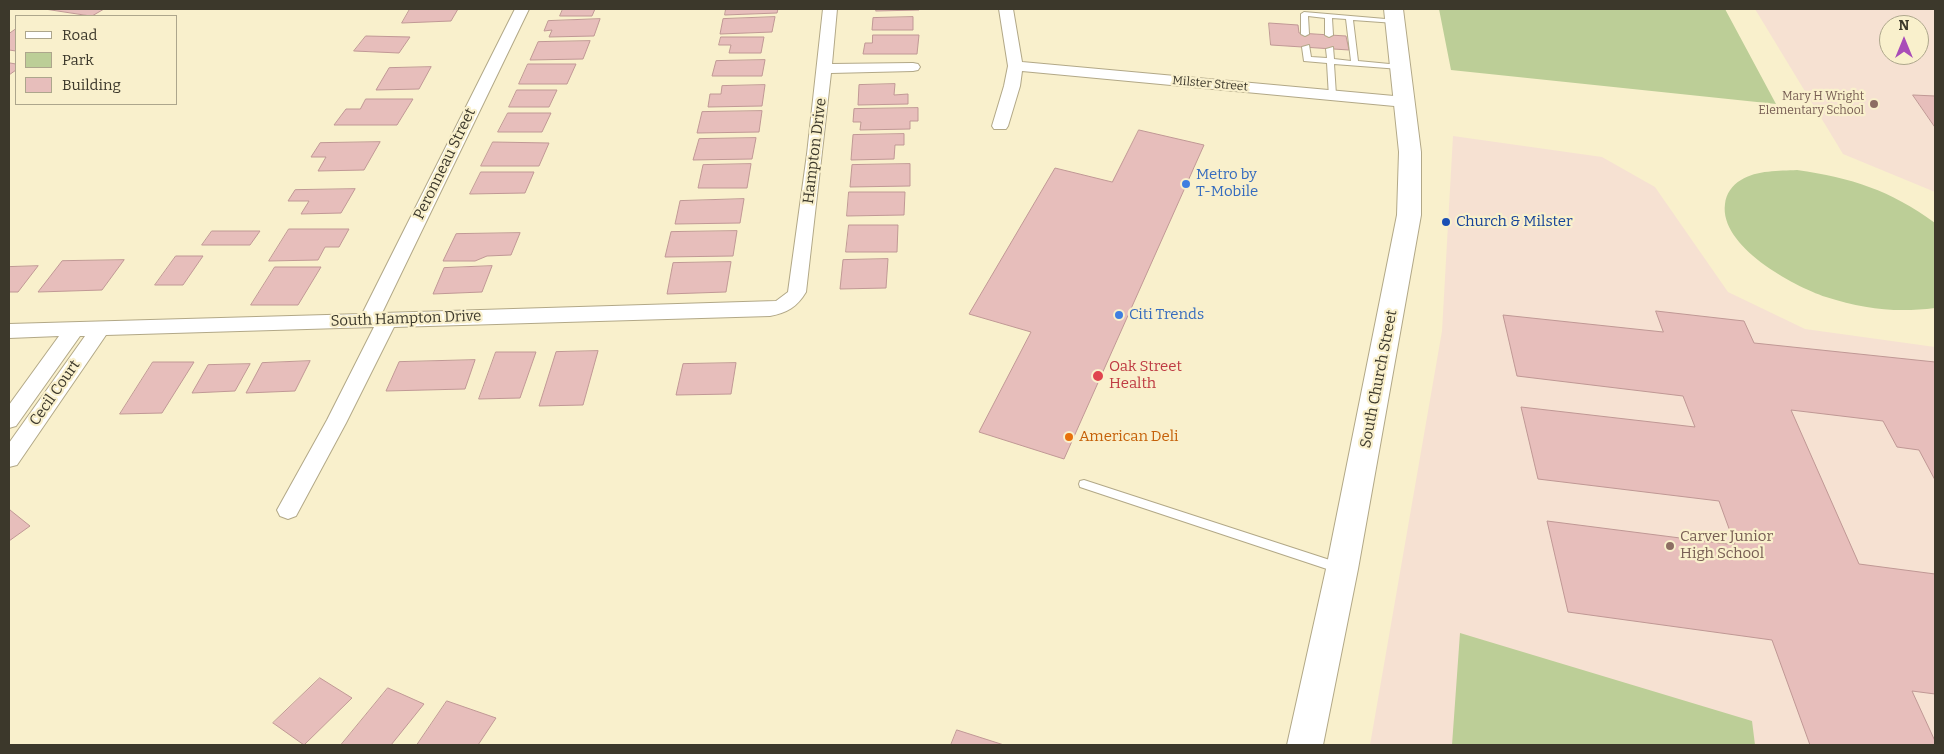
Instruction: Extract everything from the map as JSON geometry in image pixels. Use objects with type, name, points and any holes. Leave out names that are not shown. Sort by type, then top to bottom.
[{"type":"main road","name":"South Church Street","points":[[1305,745],[1342,569],[1404,249],[1410,183],[1410,152],[1394,15]]},
{"type":"street","name":"Peronneau Street","points":[[288,510],[336,423],[378,319],[522,9]]},
{"type":"street","name":"Hampton Drive","points":[[796,292],[815,154],[830,9]]},
{"type":"street","points":[[1000,126],[1012,86],[1015,66],[1006,9]]},
{"type":"street","name":"Milster Street","points":[[1015,66],[1405,102]]},
{"type":"street","points":[[824,69],[912,67]]},
{"type":"street","name":"South Hampton Drive","points":[[9,331],[770,309],[783,307],[792,300],[796,292]]},
{"type":"street","name":"Cecil Court","points":[[9,420],[75,328]]},
{"type":"street","name":"Cecil Court","points":[[9,459],[101,328]]},
{"type":"lane","points":[[1305,34],[1304,14],[1349,17],[1394,15]]},
{"type":"lane","points":[[1328,16],[1329,35]]},
{"type":"lane","points":[[1349,17],[1355,63]]},
{"type":"lane","points":[[1306,47],[1306,59],[1400,67]]},
{"type":"lane","points":[[1330,49],[1332,95]]},
{"type":"lane","points":[[1084,484],[1342,569]]},
{"type":"shaded area","name":"Mary H Wright Elementary School","points":[[1755,9],[1935,9],[1935,192],[1843,154]]},
{"type":"shaded area","name":"Carver Junior High School","points":[[1453,136],[1602,157],[1655,187],[1728,292],[1805,329],[1935,347],[1935,745],[1370,745],[1442,331]]},
{"type":"green space","points":[[1439,9],[1725,9],[1776,104],[1451,70]]},
{"type":"green space","points":[[1797,170],[1835,177],[1870,187],[1902,202],[1935,223],[1935,308],[1880,309],[1826,297],[1795,284],[1778,274],[1746,249],[1734,235],[1726,220],[1725,204],[1730,190],[1738,182],[1754,174]]},
{"type":"green space","points":[[1460,633],[1752,721],[1755,745],[1452,745]]},
{"type":"building","points":[[45,9],[104,9],[94,15]]},
{"type":"building","points":[[410,9],[458,9],[451,21],[402,23]]},
{"type":"building","points":[[563,9],[595,9],[592,16],[560,16]]},
{"type":"building","points":[[726,9],[778,9],[777,13],[725,15]]},
{"type":"building","points":[[877,9],[919,9],[919,10],[876,11]]},
{"type":"building","points":[[775,17],[772,32],[720,34],[723,19]]},
{"type":"building","points":[[913,17],[913,30],[872,30],[873,18]]},
{"type":"building","points":[[600,19],[594,36],[549,37],[552,30],[544,31],[548,21]]},
{"type":"building","points":[[1269,23],[1298,25],[1299,33],[1346,36],[1349,50],[1271,45]]},
{"type":"building","points":[[15,30],[15,51],[9,50],[9,34]]},
{"type":"building","points":[[873,35],[919,35],[917,54],[863,54],[865,43],[872,43]]},
{"type":"building","points":[[366,36],[410,37],[399,53],[354,51]]},
{"type":"building","points":[[721,37],[764,37],[761,53],[729,53],[731,45],[719,45]]},
{"type":"building","points":[[590,41],[583,59],[530,60],[538,42]]},
{"type":"building","points":[[765,60],[762,76],[712,76],[716,61]]},
{"type":"building","points":[[10,63],[15,64],[15,71],[9,75]]},
{"type":"building","points":[[528,64],[576,64],[567,84],[519,84]]},
{"type":"building","points":[[431,67],[419,89],[376,90],[389,68]]},
{"type":"building","points":[[895,84],[894,95],[908,94],[908,104],[858,105],[859,85]]},
{"type":"building","points":[[765,85],[762,106],[708,107],[710,94],[721,94],[722,86]]},
{"type":"building","points":[[517,90],[557,90],[549,107],[509,107]]},
{"type":"building","points":[[1913,95],[1935,96],[1935,127]]},
{"type":"building","points":[[366,99],[413,99],[397,125],[334,125],[346,109],[360,109]]},
{"type":"building","points":[[918,108],[918,121],[910,121],[910,129],[860,130],[861,122],[853,122],[854,109]]},
{"type":"building","points":[[762,111],[759,132],[697,133],[702,112]]},
{"type":"building","points":[[508,113],[551,113],[542,132],[498,132]]},
{"type":"building","points":[[1139,130],[1204,145],[1064,459],[979,432],[1031,332],[969,314],[1055,168],[1112,182]]},
{"type":"building","points":[[904,134],[904,145],[895,145],[894,159],[851,160],[853,135]]},
{"type":"building","points":[[756,138],[752,159],[693,160],[699,139]]},
{"type":"building","points":[[380,142],[364,170],[318,171],[326,157],[311,157],[320,143]]},
{"type":"building","points":[[493,142],[549,143],[539,166],[481,166]]},
{"type":"building","points":[[751,164],[747,188],[698,188],[703,165]]},
{"type":"building","points":[[910,164],[910,186],[850,187],[852,165]]},
{"type":"building","points":[[481,172],[534,172],[525,193],[470,194]]},
{"type":"building","points":[[355,189],[341,213],[301,214],[309,201],[288,201],[295,190]]},
{"type":"building","points":[[849,192],[905,192],[904,215],[847,216]]},
{"type":"building","points":[[744,199],[740,223],[675,224],[680,201]]},
{"type":"building","points":[[849,225],[898,225],[897,252],[846,252]]},
{"type":"building","points":[[289,229],[349,229],[339,247],[325,247],[318,260],[269,261]]},
{"type":"building","points":[[212,231],[260,231],[250,245],[202,245]]},
{"type":"building","points":[[737,231],[733,256],[665,257],[671,232]]},
{"type":"building","points":[[520,233],[511,255],[487,256],[475,261],[443,261],[456,234]]},
{"type":"building","points":[[176,256],[203,256],[183,285],[155,285]]},
{"type":"building","points":[[888,259],[886,288],[840,289],[843,260]]},
{"type":"building","points":[[124,260],[102,290],[38,292],[62,261]]},
{"type":"building","points":[[731,262],[726,292],[667,294],[673,263]]},
{"type":"building","points":[[38,266],[18,292],[9,292],[9,267]]},
{"type":"building","points":[[492,266],[482,292],[433,294],[444,268]]},
{"type":"building","points":[[275,267],[321,267],[298,305],[251,305]]},
{"type":"building","points":[[1656,311],[1744,321],[1754,343],[1935,362],[1935,480],[1919,450],[1897,447],[1883,421],[1791,410],[1859,564],[1935,574],[1935,694],[1912,691],[1935,741],[1935,745],[1810,745],[1772,640],[1568,612],[1547,521],[1735,545],[1719,501],[1538,479],[1521,407],[1695,427],[1683,396],[1517,376],[1503,315],[1663,332]]},
{"type":"building","points":[[598,351],[583,405],[539,406],[556,352]]},
{"type":"building","points":[[496,352],[536,352],[520,398],[479,399]]},
{"type":"building","points":[[475,360],[465,389],[386,391],[399,362]]},
{"type":"building","points":[[310,361],[295,391],[246,393],[262,363]]},
{"type":"building","points":[[153,362],[194,362],[162,413],[120,414]]},
{"type":"building","points":[[736,363],[731,394],[676,395],[683,364]]},
{"type":"building","points":[[250,364],[235,391],[192,393],[208,365]]},
{"type":"building","points":[[9,511],[30,526],[9,541]]},
{"type":"building","points":[[320,678],[352,698],[304,745],[273,723]]},
{"type":"building","points":[[388,688],[424,704],[391,745],[341,745]]},
{"type":"building","points":[[447,701],[496,718],[478,745],[417,745]]},
{"type":"building","points":[[957,730],[1004,745],[951,745]]},
{"type":"place","name":"Mary H Wright Elementary School","points":[[1874,104]]},
{"type":"place","name":"Metro by T-Mobile","points":[[1186,184]]},
{"type":"place","name":"Church & Milster","points":[[1446,222]]},
{"type":"place","name":"Citi Trends","points":[[1119,315]]},
{"type":"place","name":"Oak Street Health","points":[[1098,376]]},
{"type":"place","name":"American Deli","points":[[1069,437]]},
{"type":"place","name":"Carver Junior High School","points":[[1670,546]]}]
